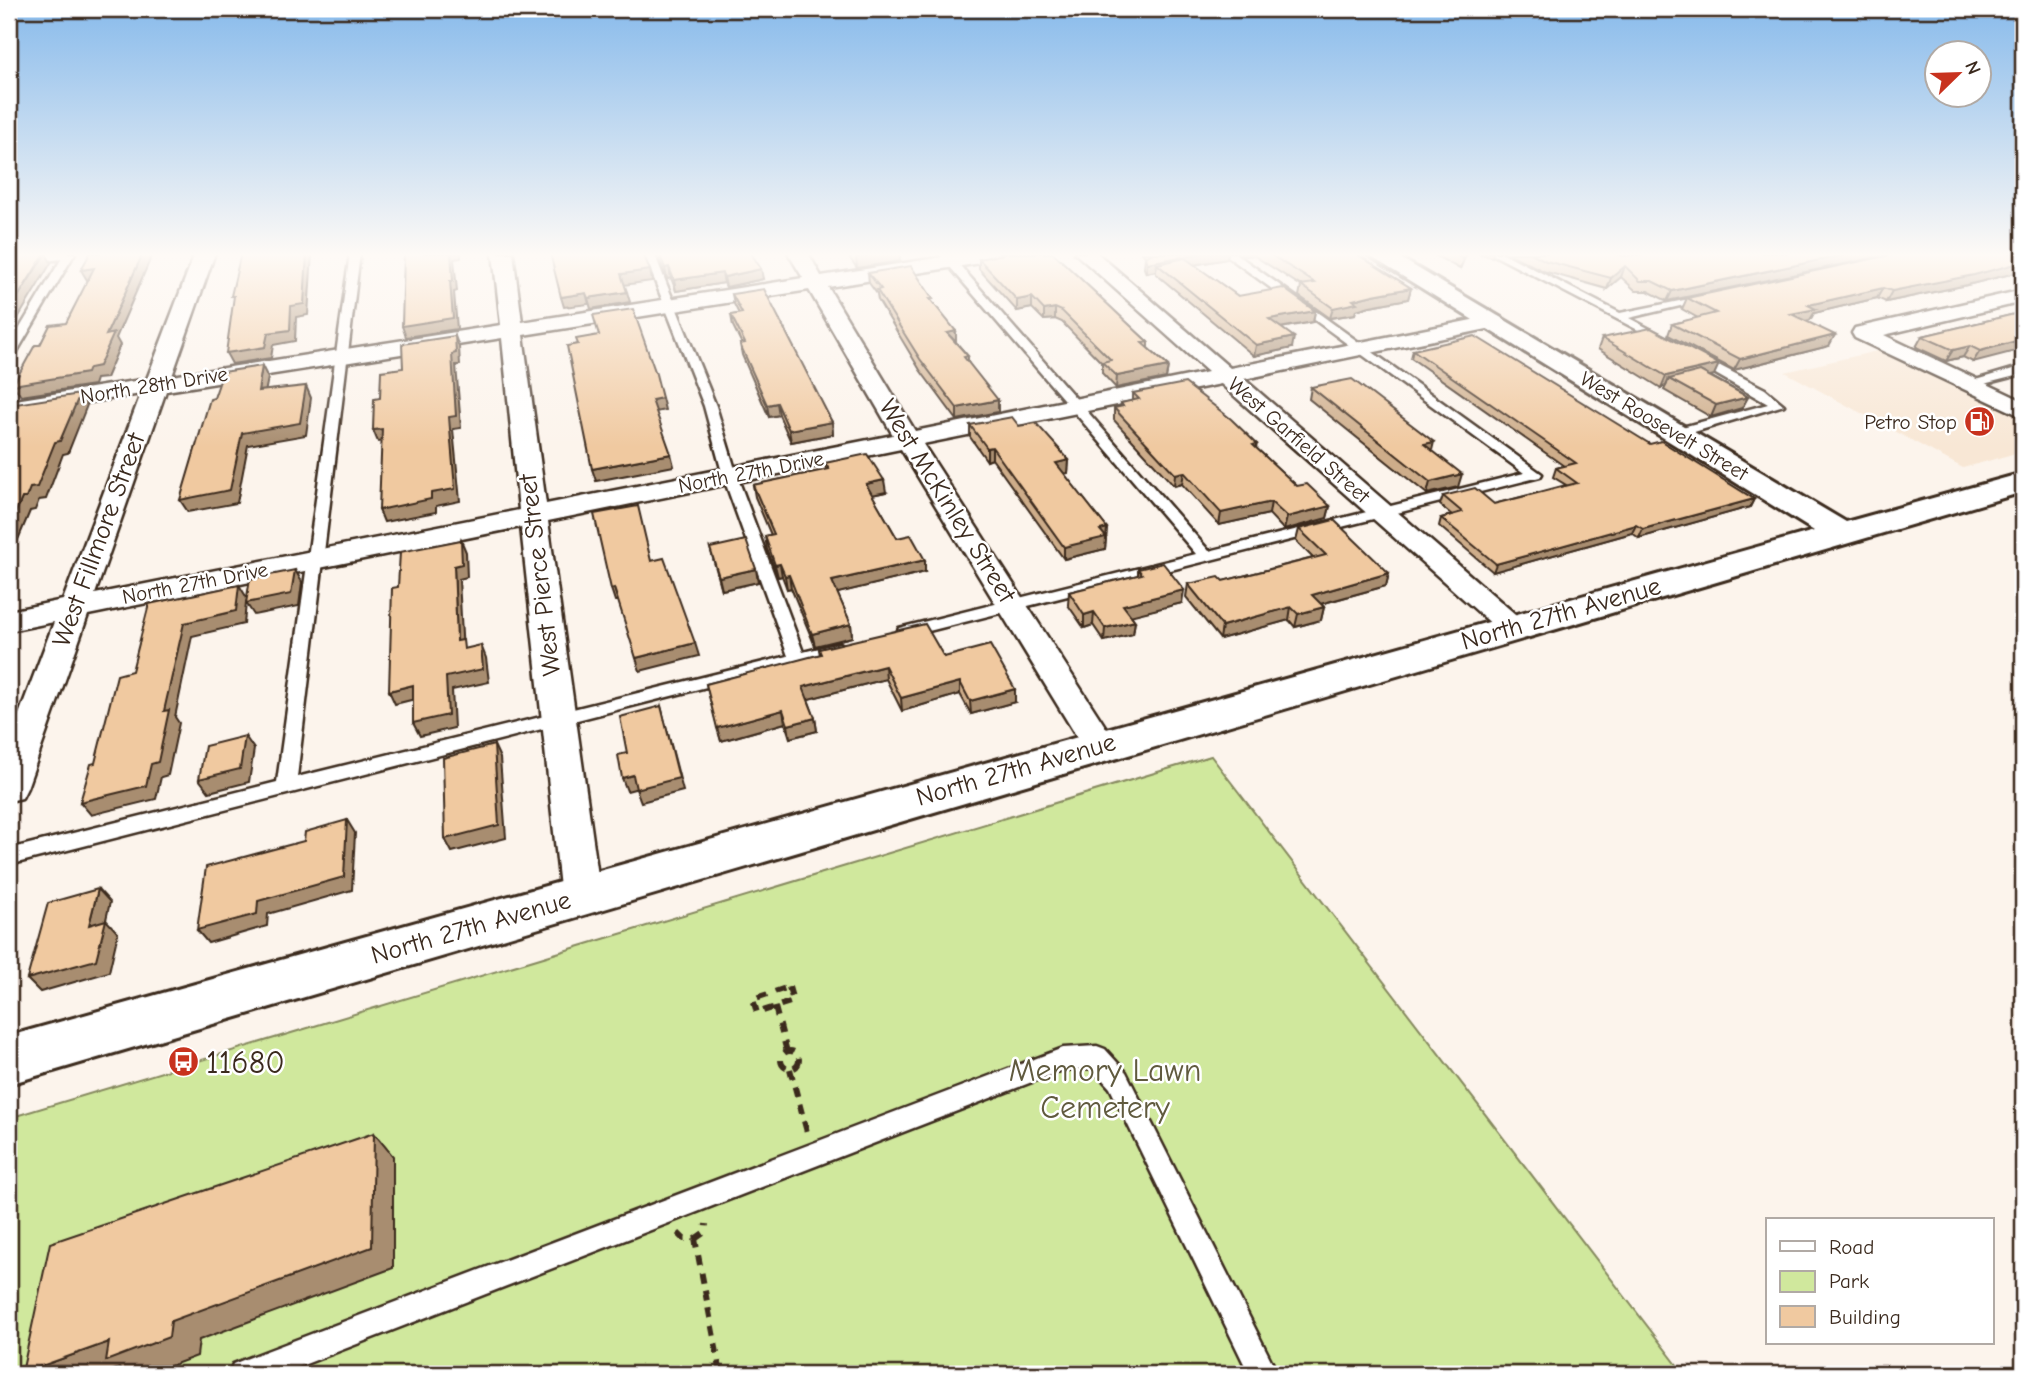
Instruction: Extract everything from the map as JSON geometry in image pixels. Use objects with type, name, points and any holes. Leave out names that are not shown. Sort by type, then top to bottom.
[{"type":"main road","name":"West Roosevelt Street","points":[[1485,318],[1844,535]]},
{"type":"main road","name":"North 27th Avenue","points":[[9,1060],[2023,482]]},
{"type":"street","name":"West Fillmore Street","points":[[9,788],[181,318]]},
{"type":"street","name":"West Pierce Street","points":[[510,318],[557,721],[581,897]]},
{"type":"street","name":"North 28th Drive","points":[[9,408],[590,318]]},
{"type":"street","name":"West McKinley Street","points":[[836,318],[908,440],[1100,746]]},
{"type":"street","name":"West Garfield Street","points":[[1158,318],[1514,628]]},
{"type":"street","points":[[1930,318],[1863,333],[2023,410]]},
{"type":"street","name":"North 27th Drive","points":[[9,621],[1492,322]]},
{"type":"lane","points":[[9,355],[31,318]]},
{"type":"lane","points":[[286,788],[331,449],[345,318]]},
{"type":"lane","points":[[675,318],[710,406],[730,476],[797,658]]},
{"type":"lane","points":[[998,318],[1206,558]]},
{"type":"lane","points":[[887,636],[1535,474],[1318,318]]},
{"type":"lane","points":[[1620,318],[1678,348]]},
{"type":"lane","points":[[1676,433],[1778,405],[1760,392],[1690,355]]},
{"type":"lane","points":[[1968,384],[2023,370]]},
{"type":"lane","points":[[9,857],[861,643]]},
{"type":"lane","points":[[243,1374],[1063,1059],[1097,1056],[1118,1080],[1264,1374]]},
{"type":"path","points":[[789,987],[793,1001],[775,1007],[757,1013],[753,999],[789,987]]},
{"type":"path","points":[[775,1007],[787,1052],[781,1062],[790,1069],[813,1154]]},
{"type":"path","points":[[787,1052],[794,1052],[799,1057],[797,1064],[790,1069]]},
{"type":"path","points":[[674,1208],[677,1232],[684,1239],[695,1239],[720,1374]]},
{"type":"shaded area","points":[[1877,351],[2023,416],[2023,451],[1963,468],[1785,372]]},
{"type":"green space","name":"Memory Lawn Cemetery","points":[[1211,756],[1684,1374],[9,1374],[9,1118]]},
{"type":"building","points":[[69,318],[114,318],[106,335],[114,333],[99,366],[89,368],[87,373],[13,385],[35,345],[40,345],[50,325],[66,323]]},
{"type":"building","points":[[231,318],[291,318],[290,330],[268,333],[265,347],[226,353]]},
{"type":"building","points":[[402,318],[453,318],[453,318],[402,326]]},
{"type":"building","points":[[594,318],[636,318],[656,374],[662,398],[652,400],[671,454],[592,469],[567,346],[578,344],[576,339],[599,335]]},
{"type":"building","points":[[732,318],[779,318],[832,422],[789,430],[777,403],[767,405],[740,344],[745,343]]},
{"type":"building","points":[[894,318],[945,318],[956,331],[947,333],[968,356],[964,357],[998,400],[957,408],[920,359]]},
{"type":"building","points":[[1069,318],[1122,318],[1148,342],[1142,343],[1168,366],[1117,376],[1102,362],[1111,360]]},
{"type":"building","points":[[1222,318],[1277,318],[1269,319],[1294,337],[1256,345]]},
{"type":"building","points":[[1698,318],[1798,318],[1835,335],[1740,359],[1672,324]]},
{"type":"building","points":[[2000,318],[2023,318],[2023,339],[1980,351],[1970,346],[1953,350],[1922,336]]},
{"type":"building","points":[[1651,328],[1719,364],[1666,376],[1602,338]]},
{"type":"building","points":[[455,336],[456,353],[452,354],[456,416],[449,417],[455,489],[431,493],[431,499],[379,510],[382,429],[373,430],[374,399],[380,398],[381,371],[403,368],[402,344]]},
{"type":"building","points":[[1475,336],[1650,444],[1661,441],[1754,499],[1643,529],[1636,525],[1496,564],[1441,518],[1462,512],[1443,496],[1475,488],[1494,504],[1577,483],[1556,468],[1576,463],[1413,350]]},
{"type":"building","points":[[262,366],[258,391],[306,386],[300,423],[242,433],[230,490],[180,500],[210,399],[214,398],[223,372]]},
{"type":"building","points":[[1700,371],[1748,397],[1716,405],[1669,379]]},
{"type":"building","points":[[1352,379],[1434,442],[1424,444],[1462,474],[1430,482],[1311,387]]},
{"type":"building","points":[[1185,383],[1231,419],[1257,444],[1253,445],[1297,486],[1307,484],[1330,506],[1287,517],[1271,502],[1221,513],[1184,472],[1175,474],[1114,408],[1123,406],[1121,403],[1139,399],[1133,393]]},
{"type":"building","points":[[80,394],[60,441],[55,442],[37,487],[30,488],[26,498],[22,498],[9,527],[9,405]]},
{"type":"building","points":[[1012,417],[1019,426],[1036,423],[1069,460],[1056,463],[1107,528],[1100,530],[1106,537],[1064,547],[992,447],[987,448],[970,425]]},
{"type":"building","points":[[867,454],[884,480],[866,484],[897,538],[911,535],[925,560],[832,581],[851,624],[812,634],[789,575],[785,576],[780,564],[775,565],[765,536],[774,534],[753,485],[829,469],[825,463]]},
{"type":"building","points":[[638,506],[651,561],[664,558],[695,643],[636,658],[614,588],[611,589],[594,514]]},
{"type":"building","points":[[1334,520],[1389,573],[1312,595],[1324,607],[1298,614],[1291,607],[1222,626],[1188,584],[1219,577],[1223,581],[1326,555],[1299,529]]},
{"type":"building","points":[[461,540],[462,564],[454,566],[457,641],[463,640],[464,649],[481,645],[483,669],[446,677],[448,715],[413,723],[413,685],[389,691],[392,588],[398,587],[400,552]]},
{"type":"building","points":[[746,540],[756,569],[719,577],[710,548]]},
{"type":"building","points":[[1163,563],[1184,590],[1123,605],[1135,621],[1105,628],[1094,612],[1084,615],[1069,592],[1142,574],[1138,569]]},
{"type":"building","points":[[295,570],[291,594],[246,603],[250,579]]},
{"type":"building","points":[[239,585],[236,611],[184,623],[164,711],[169,710],[158,762],[151,764],[146,786],[80,802],[91,764],[95,763],[117,675],[132,671],[149,604]]},
{"type":"building","points":[[925,624],[944,657],[990,645],[1015,689],[970,701],[960,682],[901,698],[885,666],[803,687],[815,718],[788,725],[783,710],[717,728],[706,684],[821,654],[819,649]]},
{"type":"building","points":[[661,706],[679,778],[636,789],[633,775],[622,778],[618,755],[627,753],[620,717]]},
{"type":"building","points":[[245,736],[240,769],[199,779],[205,746]]},
{"type":"building","points":[[494,745],[499,825],[445,839],[443,758]]},
{"type":"building","points":[[347,820],[344,877],[258,901],[257,914],[197,930],[206,867],[304,841],[305,832]]},
{"type":"building","points":[[98,889],[89,925],[106,920],[96,960],[27,979],[48,903]]},
{"type":"building","points":[[374,1133],[372,1247],[171,1321],[169,1337],[106,1361],[109,1342],[22,1373],[50,1243]]},
{"type":"place","name":"Petro Stop","points":[[1980,422]]},
{"type":"place","name":"11680","points":[[183,1062]]}]
